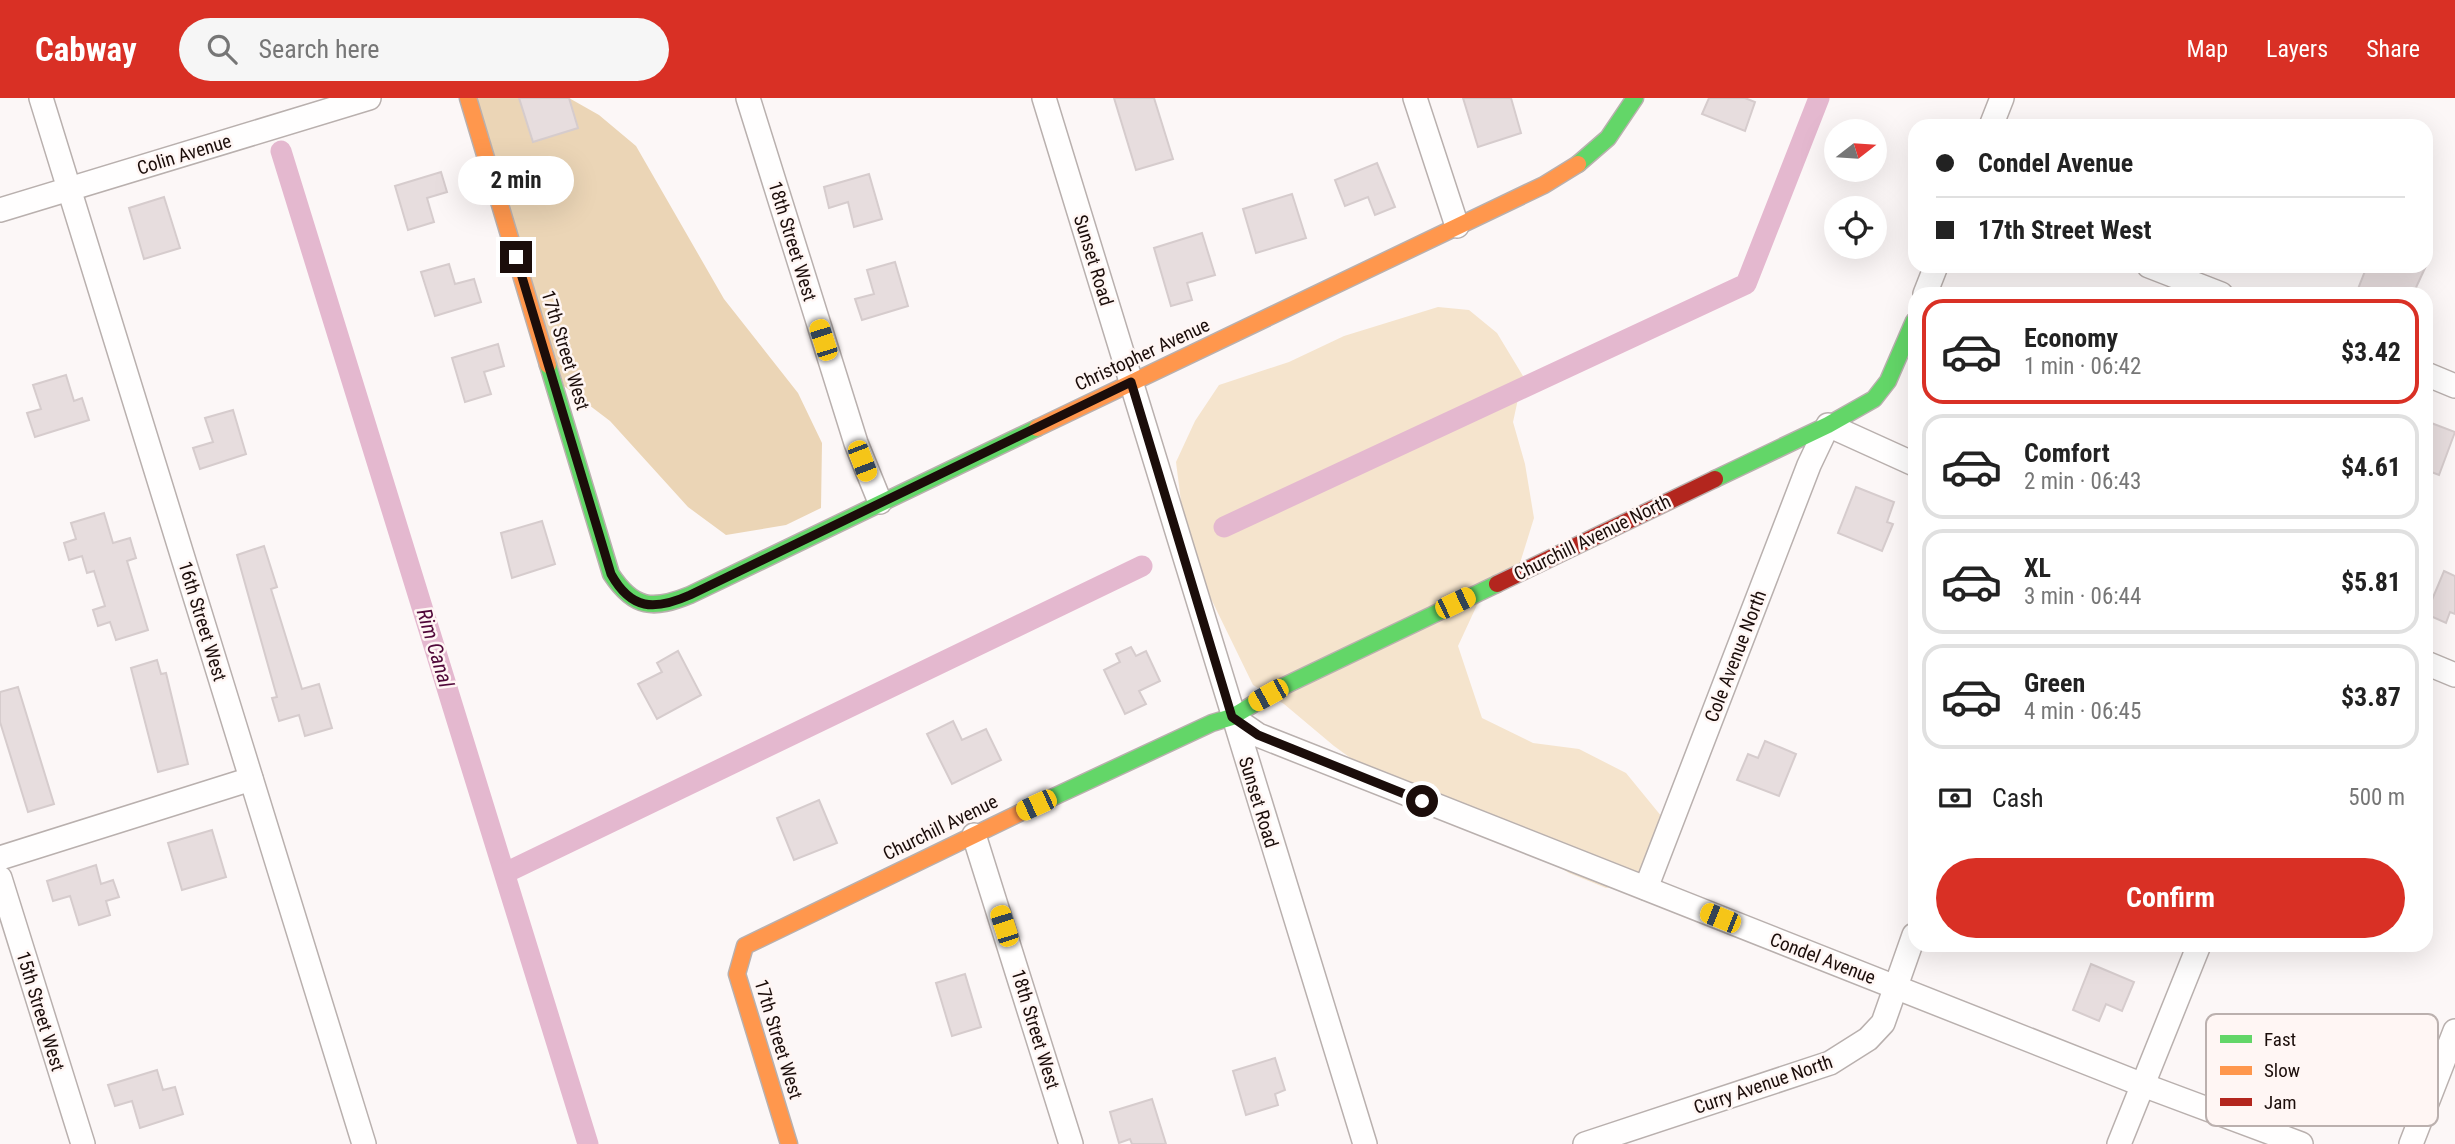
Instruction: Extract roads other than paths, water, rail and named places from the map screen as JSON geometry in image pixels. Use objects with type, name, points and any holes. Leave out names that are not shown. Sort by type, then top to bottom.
[{"type":"street","name":"16th Street West","points":[[41,98],[363,1144]]},
{"type":"street","name":"Colin Avenue","points":[[0,210],[369,98]]},
{"type":"street","name":"17th Street West","points":[[468,98],[611,574],[621,593],[639,604]]},
{"type":"street","name":"18th Street West","points":[[748,98],[856,443],[880,502]]},
{"type":"street","name":"Sunset Road","points":[[1044,98],[1365,1144]]},
{"type":"street","points":[[1415,98],[1457,226]]},
{"type":"street","name":"Christopher Avenue","points":[[639,604],[670,604],[1544,185],[1589,158],[1623,121],[1635,98]]},
{"type":"street","points":[[1994,119],[2001,98]]},
{"type":"street","points":[[2167,273],[2203,287]]},
{"type":"street","name":"Churchill Avenue North","points":[[1232,717],[1282,687],[1828,425],[1874,399],[1888,381],[1908,335]]},
{"type":"street","points":[[2433,377],[2455,386]]},
{"type":"street","points":[[1828,425],[1908,461]]},
{"type":"street","name":"Cole Avenue North","points":[[1646,888],[1804,478],[1828,425]]},
{"type":"street","points":[[2433,666],[2455,675]]},
{"type":"street","name":"Churchill Avenue","points":[[745,946],[1212,723],[1232,717]]},
{"type":"street","name":"Condel Avenue","points":[[1232,717],[1258,735],[2206,1109]]},
{"type":"street","points":[[0,858],[251,779]]},
{"type":"street","name":"18th Street West","points":[[974,835],[1071,1144]]},
{"type":"street","name":"15th Street West","points":[[0,878],[83,1144]]},
{"type":"street","name":"17th Street West","points":[[745,946],[737,974],[789,1144]]},
{"type":"street","name":"Curry Avenue North","points":[[1585,1144],[1830,1063],[1868,1039],[1883,1023],[1908,952]]},
{"type":"street","points":[[2119,1144],[2196,952]]},
{"type":"street","points":[[2438,1075],[2455,1031]]},
{"type":"street","name":"Condel Avenue","points":[[2253,1126],[2301,1144]]},
{"type":"street","points":[[2411,1144],[2418,1126]]},
{"type":"waterway","points":[[1224,527],[1746,284],[1819,98]]},
{"type":"waterway","name":"Rim Canal","points":[[281,151],[588,1144]]},
{"type":"waterway","points":[[505,873],[1142,566]]}]
